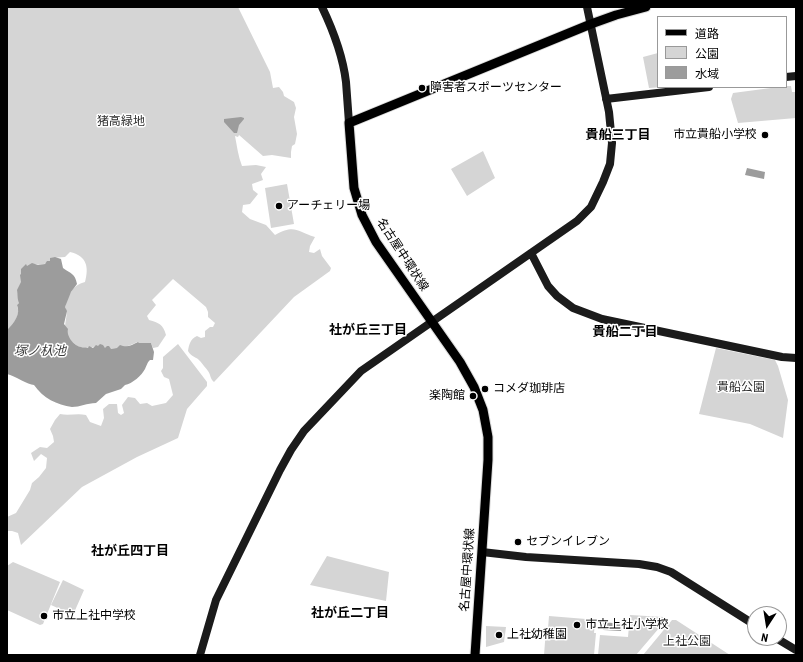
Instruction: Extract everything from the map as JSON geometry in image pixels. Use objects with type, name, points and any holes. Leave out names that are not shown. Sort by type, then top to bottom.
[{"type":"main road","points":[[349,123],[591,24],[616,15],[646,7]]},
{"type":"main road","name":"名古屋中環状線","points":[[349,123],[354,188],[362,215],[376,242],[460,362],[471,380],[483,410],[488,437],[488,460],[475,655]]},
{"type":"street","points":[[322,7],[332,31],[346,81],[349,123]]},
{"type":"street","points":[[200,655],[216,600],[280,470],[299,437],[361,370],[577,221],[591,208],[610,164],[612,143],[606,99],[587,7]]},
{"type":"street","points":[[606,99],[700,88]]},
{"type":"street","points":[[531,253],[548,286],[557,296],[573,308],[602,319],[774,355],[796,358]]},
{"type":"street","points":[[482,552],[526,557],[639,564],[657,567],[671,572],[747,620]]},
{"type":"street","points":[[787,645],[796,650]]},
{"type":"green space","name":"猪高緑地","points":[[7,7],[238,7],[270,72],[273,88],[279,87],[284,96],[294,102],[296,108],[294,117],[297,134],[295,144],[292,146],[291,158],[272,155],[263,156],[239,135],[238,137],[235,136],[242,166],[256,165],[266,167],[261,174],[263,180],[252,184],[253,190],[258,194],[250,204],[243,205],[242,212],[250,219],[266,225],[275,235],[291,229],[315,237],[310,246],[309,252],[314,253],[320,249],[322,256],[331,268],[330,271],[294,297],[214,382],[200,361],[188,351],[191,340],[197,336],[201,338],[205,337],[205,331],[210,327],[213,327],[215,323],[208,317],[206,307],[173,279],[152,300],[156,305],[147,316],[149,320],[160,324],[165,331],[166,335],[158,347],[153,348],[151,343],[137,342],[128,346],[117,348],[108,349],[98,346],[84,348],[73,343],[68,337],[65,329],[67,314],[65,307],[74,288],[85,282],[87,272],[83,259],[80,256],[70,252],[65,257],[50,258],[50,261],[45,264],[35,264],[22,274],[19,303],[17,305],[18,312],[14,322],[7,330]]},
{"type":"green space","points":[[657,53],[657,87],[649,88],[643,57]]},
{"type":"green space","points":[[787,86],[791,86],[792,92],[796,92],[796,118],[738,123],[731,99],[733,93],[771,88],[787,88]]},
{"type":"green space","points":[[483,151],[495,178],[467,196],[451,169]]},
{"type":"green space","name":"アーチェリー場","points":[[287,184],[294,224],[271,228],[265,188]]},
{"type":"green space","points":[[178,344],[207,382],[207,386],[187,409],[178,438],[137,457],[82,487],[21,545],[18,533],[7,531],[7,517],[16,513],[30,490],[32,483],[46,468],[47,458],[41,454],[34,461],[31,453],[40,447],[47,448],[54,442],[50,429],[55,420],[60,414],[83,414],[86,415],[90,422],[101,426],[104,418],[103,409],[109,404],[117,404],[118,413],[121,415],[124,413],[122,405],[128,397],[135,398],[140,404],[147,403],[152,406],[166,403],[173,395],[169,379],[164,377],[161,371],[163,368],[163,357]]},
{"type":"green space","name":"貴船公園","points":[[716,348],[775,360],[788,400],[783,438],[750,424],[699,414]]},
{"type":"green space","points":[[327,556],[389,572],[386,601],[310,585]]},
{"type":"green space","points":[[13,562],[60,582],[43,624],[40,625],[7,610],[7,566]]},
{"type":"green space","points":[[63,580],[84,590],[73,615],[51,605]]},
{"type":"green space","name":"上社公園","points":[[630,615],[664,617],[666,620],[636,655],[598,655],[600,635],[628,637]]},
{"type":"green space","points":[[549,616],[586,619],[586,621],[595,622],[594,633],[596,633],[594,655],[544,655],[546,629],[548,629]]},
{"type":"green space","name":"上社公園","points":[[672,620],[676,620],[730,655],[643,655]]},
{"type":"green space","points":[[486,626],[506,627],[504,642],[486,647]]},
{"type":"water","points":[[241,117],[244,119],[239,125],[237,133],[234,133],[224,122],[224,119]]},
{"type":"water","points":[[747,168],[765,172],[764,179],[745,175]]},
{"type":"water","name":"塚ノ杁池","points":[[55,257],[61,259],[63,268],[74,276],[77,284],[71,292],[65,307],[67,311],[64,324],[68,329],[69,338],[73,343],[78,346],[88,348],[89,346],[93,348],[100,344],[105,348],[109,346],[111,349],[117,348],[120,345],[127,346],[138,342],[151,343],[154,352],[153,360],[149,361],[144,371],[136,379],[121,389],[106,394],[96,403],[72,407],[61,405],[46,397],[34,385],[28,384],[7,374],[7,330],[14,321],[18,312],[17,305],[19,303],[17,290],[21,282],[21,269],[26,264],[27,266],[32,263],[38,265],[45,264],[47,261],[50,261],[50,258]]},
{"type":"water","points":[[603,622],[622,624],[621,631],[603,630]]},
{"type":"place","name":"障害者スポーツセンター","points":[[422,88]]},
{"type":"place","name":"市立貴船小学校","points":[[765,135]]},
{"type":"place","name":"アーチェリー場","points":[[279,206]]},
{"type":"place","name":"コメダ珈琲店","points":[[485,389]]},
{"type":"place","name":"楽陶館","points":[[473,396]]},
{"type":"place","name":"セブンイレブン","points":[[518,542]]},
{"type":"place","name":"市立上社中学校","points":[[44,616]]},
{"type":"place","name":"市立上社小学校","points":[[577,625]]},
{"type":"place","name":"上社幼稚園","points":[[499,635]]},
{"type":"district","name":"貴船三丁目","points":[[618,136]]},
{"type":"district","name":"社が丘三丁目","points":[[368,331]]},
{"type":"district","name":"貴船二丁目","points":[[625,333]]},
{"type":"district","name":"社が丘四丁目","points":[[130,552]]},
{"type":"district","name":"社が丘二丁目","points":[[350,614]]}]
